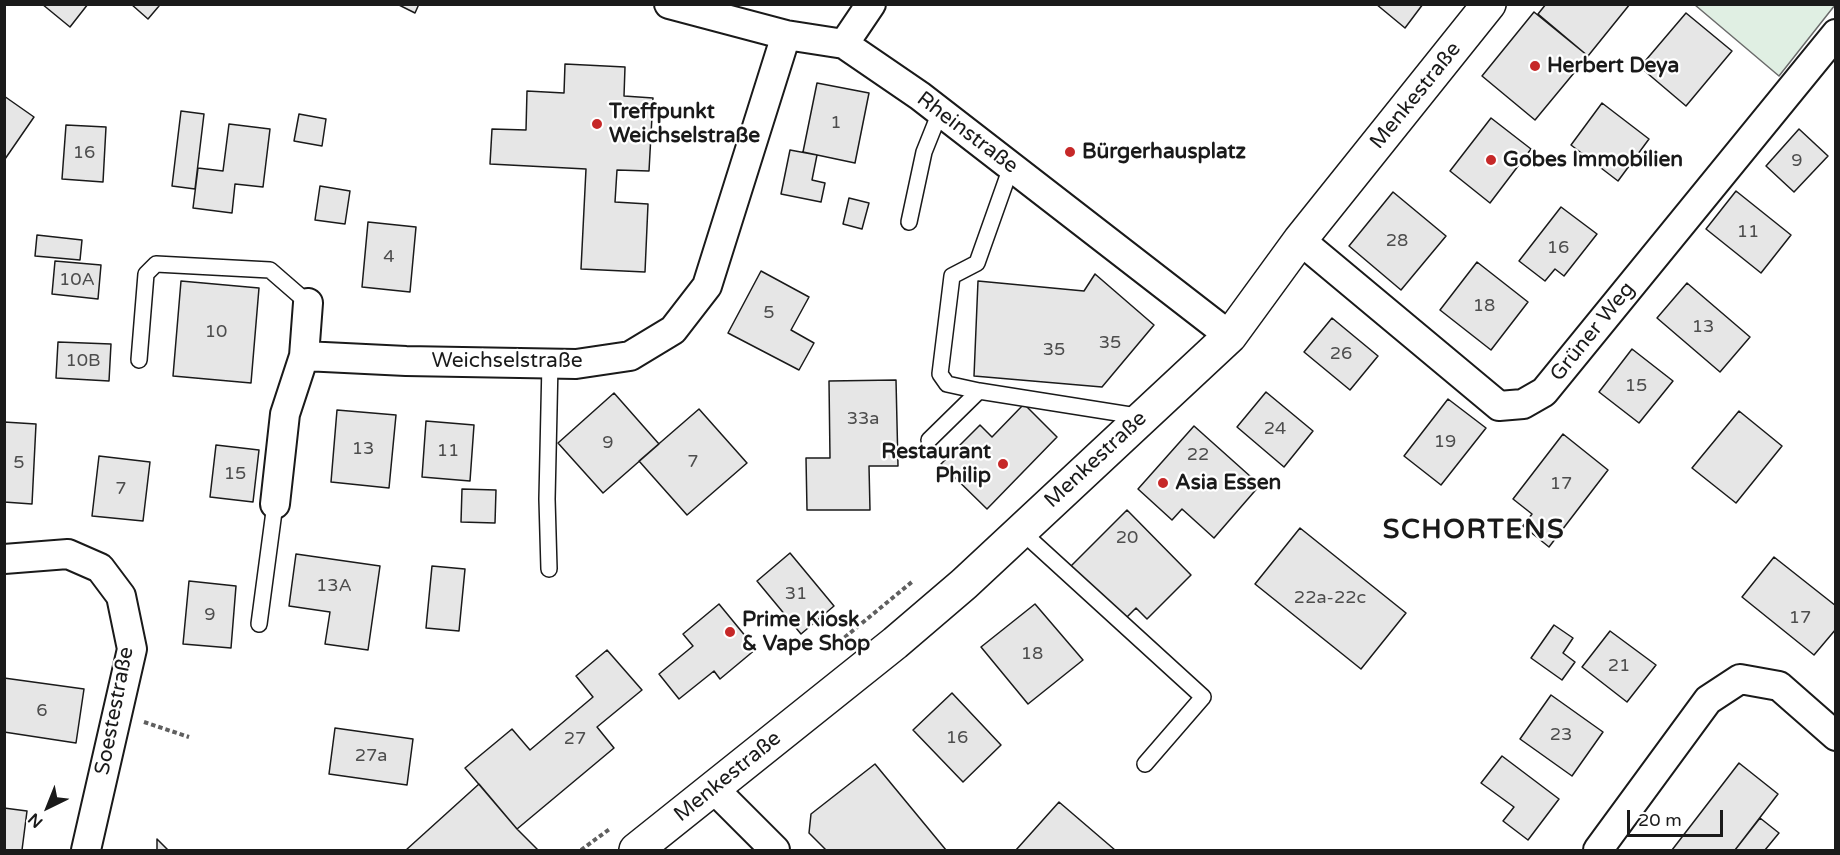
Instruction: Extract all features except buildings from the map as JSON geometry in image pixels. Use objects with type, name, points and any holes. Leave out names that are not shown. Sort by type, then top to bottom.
[{"type":"street","name":"Rheinstraße","points":[[669,4],[786,35],[844,44],[940,112],[1230,336]]},
{"type":"street","points":[[844,44],[871,4]]},
{"type":"street","name":"Menkestraße","points":[[636,850],[895,643],[964,584],[1230,336],[1300,240],[1489,4]]},
{"type":"street","name":"Grüner Weg","points":[[1300,240],[1499,406],[1523,404],[1544,392],[1836,34]]},
{"type":"street","name":"Weichselstraße","points":[[304,356],[406,361],[576,364],[630,356],[673,330],[707,286],[786,35]]},
{"type":"street","points":[[275,504],[285,414],[304,356],[308,303]]},
{"type":"street","name":"Soestestraße","points":[[4,559],[68,554],[100,568],[121,596],[132,648],[86,850]]},
{"type":"street","points":[[1598,850],[1708,700],[1740,679],[1779,686],[1836,736]]},
{"type":"street","points":[[713,788],[775,850]]},
{"type":"lane","points":[[909,222],[924,152],[940,112]]},
{"type":"lane","points":[[1011,167],[978,263],[952,276],[940,374],[947,384],[979,391],[1143,417]]},
{"type":"lane","points":[[139,360],[146,274],[156,264],[270,270],[308,303]]},
{"type":"lane","points":[[549,569],[547,499],[550,363]]},
{"type":"lane","points":[[929,440],[979,391]]},
{"type":"lane","points":[[259,624],[275,504]]},
{"type":"lane","points":[[1021,531],[1203,697],[1144,764]]},
{"type":"path","points":[[829,650],[919,576]]},
{"type":"path","points":[[117,713],[189,737]]},
{"type":"path","points":[[581,850],[614,825]]},
{"type":"green space","points":[[1695,5],[1835,5],[1779,76]]},
{"type":"place","name":"Herbert Deya","points":[[1535,66]]},
{"type":"place","name":"Treffpunkt Weichselstraße","points":[[597,124]]},
{"type":"place","name":"Bürgerhausplatz","points":[[1070,152]]},
{"type":"place","name":"Gobes Immobilien","points":[[1491,160]]},
{"type":"place","name":"Restaurant Philip","points":[[1003,464]]},
{"type":"place","name":"Asia Essen","points":[[1163,483]]},
{"type":"place","name":"Prime Kiosk & Vape Shop","points":[[730,632]]},
{"type":"district","name":"SCHORTENS","points":[[1474,531]]}]
